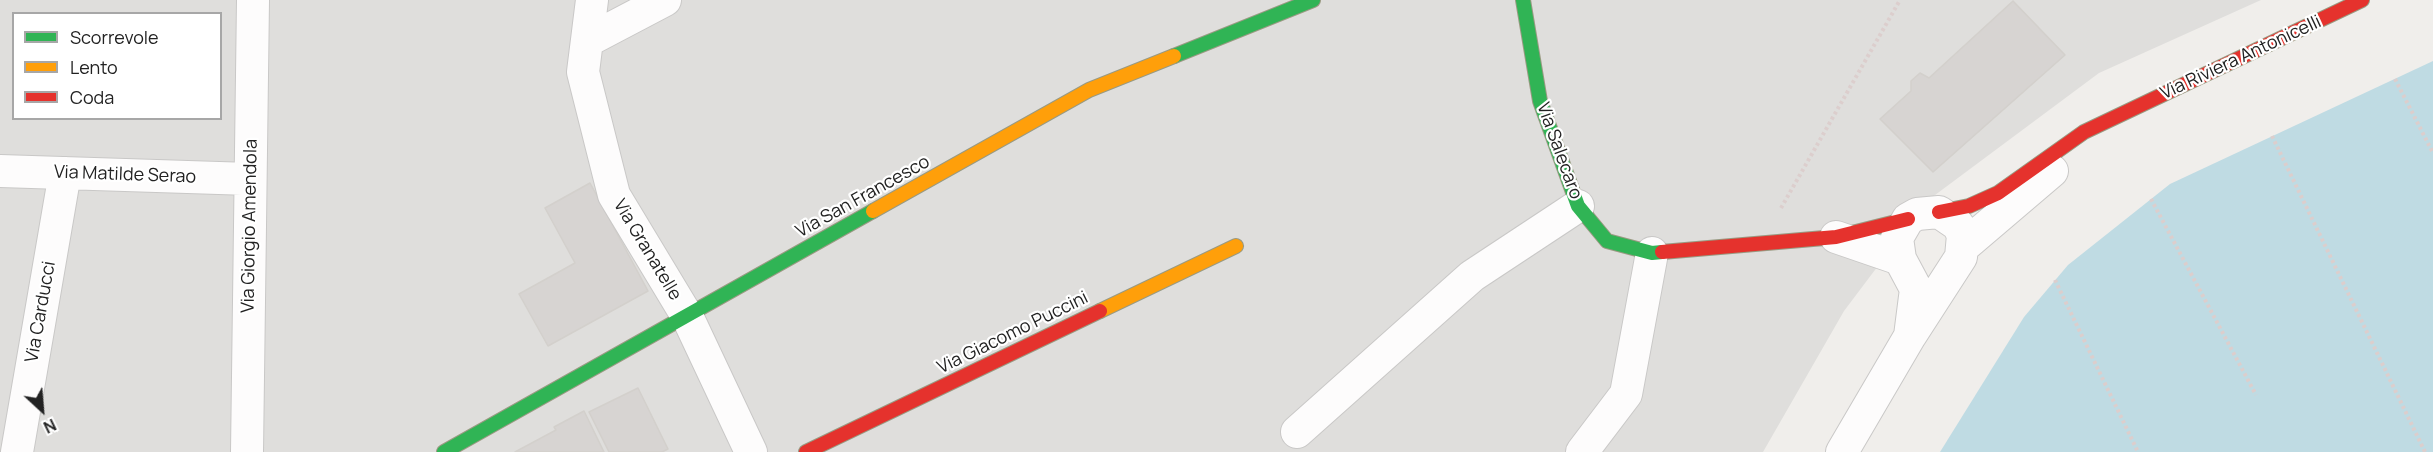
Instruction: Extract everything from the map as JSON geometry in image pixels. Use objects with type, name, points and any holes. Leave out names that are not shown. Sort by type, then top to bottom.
[{"type":"street","name":"Via Giorgio Amendola","points":[[247,452],[253,0]]},
{"type":"street","name":"Via Granatelle","points":[[592,0],[583,72],[614,195],[687,316],[751,452]]},
{"type":"street","points":[[587,41],[665,0]]},
{"type":"street","name":"Via San Francesco","points":[[444,452],[1089,90],[1313,0]]},
{"type":"street","name":"Via Salecaro","points":[[1523,0],[1539,101],[1578,206],[1607,242],[1652,253],[1836,237],[1908,219]]},
{"type":"street","name":"Via Riviera Antonicelli","points":[[1910,336],[1917,289],[1903,264],[1897,238],[1908,219],[1917,214],[1969,206],[1998,193],[2084,132],[2121,117],[2362,0]]},
{"type":"street","name":"Via Riviera Antonicelli","points":[[1903,264],[1926,277],[1937,277],[2081,145],[2121,117]]},
{"type":"street","name":"Via Matilde Serao","points":[[0,171],[250,179]]},
{"type":"street","name":"Via Carducci","points":[[17,452],[65,173]]},
{"type":"street","points":[[1298,432],[1472,276],[1578,206]]},
{"type":"street","points":[[1939,212],[1958,225],[1959,257]]},
{"type":"street","name":"Via Salecaro","points":[[1836,237],[1903,264]]},
{"type":"street","name":"Via Giacomo Puccini","points":[[806,452],[1236,246]]},
{"type":"street","points":[[1582,452],[1626,394],[1652,253]]},
{"type":"street","name":"Via Riviera Antonicelli","points":[[1842,452],[1959,257]]},
{"type":"path","points":[[1761,244],[1900,0]]},
{"type":"path","points":[[2395,79],[2433,153]]},
{"type":"path","points":[[2272,136],[2425,452]]},
{"type":"path","points":[[2151,198],[2256,395]]},
{"type":"path","points":[[2055,280],[2138,452]]},
{"type":"shaded area","points":[[0,0],[2261,0],[2099,73],[1927,201],[1844,311],[1763,452],[0,452]]},
{"type":"water","points":[[2433,61],[2433,452],[1940,452],[2024,317],[2068,265],[2170,184]]},
{"type":"building","points":[[2013,1],[2065,55],[1933,172],[1880,119],[1911,91],[1911,81],[1920,73],[1929,78]]},
{"type":"building","points":[[590,183],[648,291],[548,346],[519,294],[575,263],[545,208]]},
{"type":"building","points":[[638,388],[668,449],[662,452],[609,452],[589,412]]},
{"type":"building","points":[[584,411],[604,452],[515,452],[556,430],[554,427]]},
{"type":"traffic: fast","points":[[1174,56],[1313,0]]},
{"type":"traffic: fast","points":[[1523,0],[1540,101],[1578,206],[1607,241],[1652,253],[1662,252]]},
{"type":"traffic: fast","points":[[444,452],[873,211]]},
{"type":"traffic: slow","points":[[873,211],[1089,90],[1174,56]]},
{"type":"traffic: slow","points":[[1100,311],[1236,246]]},
{"type":"traffic: jam","points":[[1939,212],[1969,206],[1998,193],[2084,132],[2362,0]]},
{"type":"traffic: jam","points":[[1662,252],[1836,237],[1908,219]]},
{"type":"traffic: jam","points":[[806,452],[1100,311]]}]
